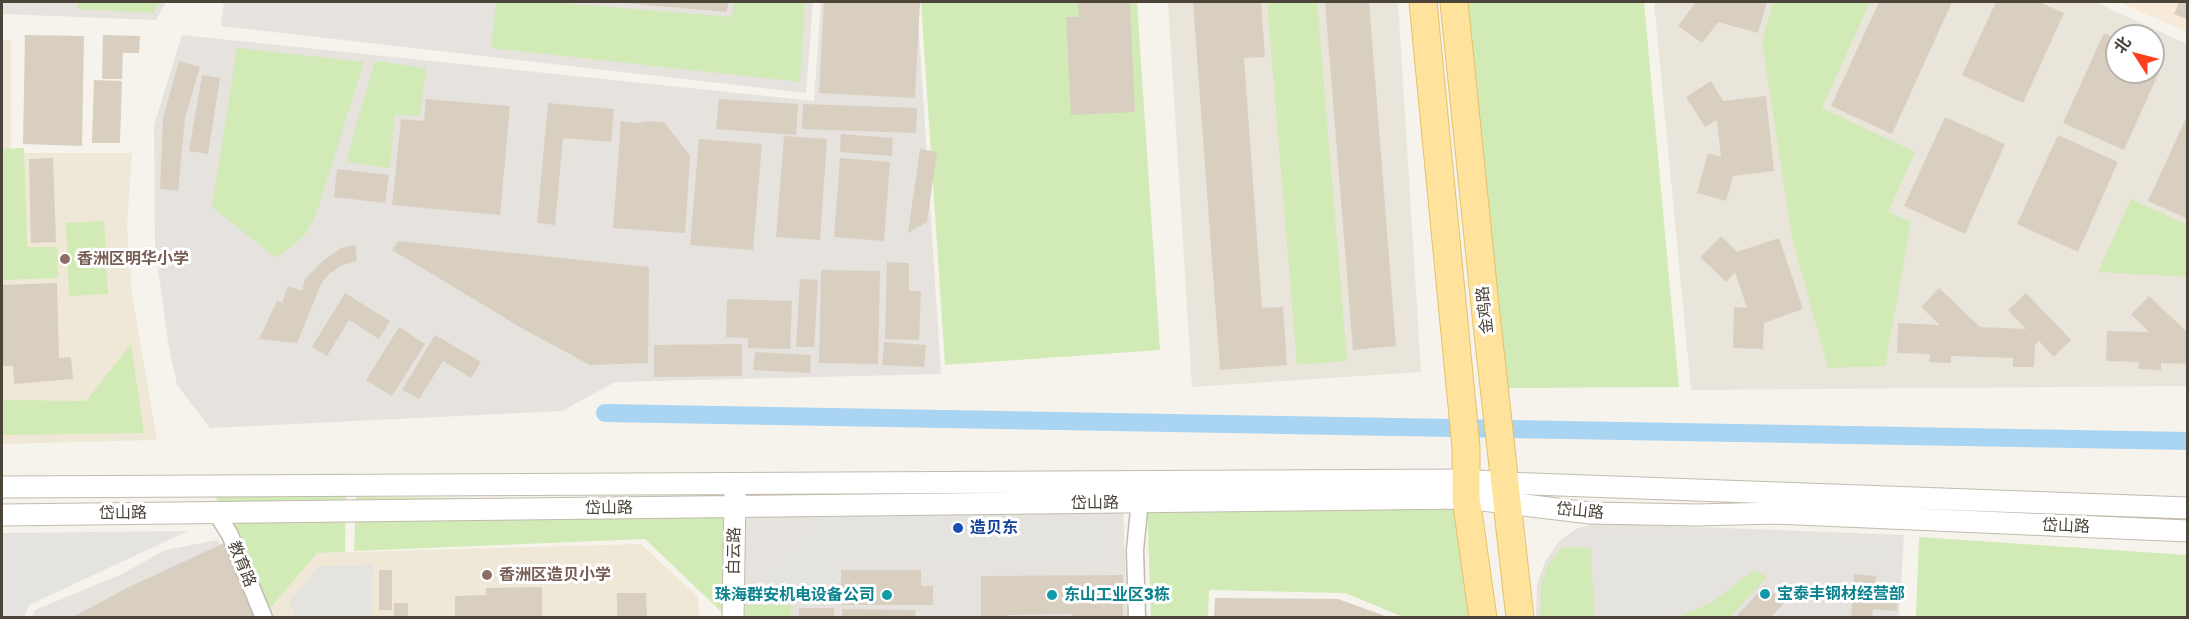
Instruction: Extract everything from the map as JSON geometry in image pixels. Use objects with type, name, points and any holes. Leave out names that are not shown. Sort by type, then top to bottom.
[{"type":"main road","name":"金鸡路","points":[[1423,2],[1466,447],[1466,489],[1483,618]]},
{"type":"main road","name":"金鸡路","points":[[1454,2],[1520,618]]},
{"type":"street","name":"岱山路","points":[[1504,481],[1590,513],[1697,515],[1774,513],[2187,531]]},
{"type":"street","name":"岱山路","points":[[2,515],[735,507],[1141,492],[1466,489],[1504,481],[2187,508]]},
{"type":"street","name":"岱山路","points":[[2,488],[735,484],[1141,492]]},
{"type":"street","name":"白云路","points":[[733,618],[735,484]]},
{"type":"street","points":[[1137,618],[1135,550],[1141,492]]},
{"type":"street","name":"教育路","points":[[216,512],[230,535],[264,618]]},
{"type":"shaded area","points":[[2,2],[166,2],[156,20],[2,14]]},
{"type":"shaded area","points":[[224,2],[813,2],[806,93],[221,26]]},
{"type":"shaded area","points":[[821,2],[917,2],[941,374],[615,382],[562,411],[210,428],[177,385],[168,342],[155,245],[154,125],[182,35],[814,101]]},
{"type":"shaded area","points":[[1168,2],[1398,2],[1421,372],[1192,387]]},
{"type":"shaded area","points":[[1654,2],[2095,2],[2143,24],[2105,24],[2105,84],[2165,84],[2165,34],[2187,44],[2187,386],[1691,390]]},
{"type":"shaded area","points":[[2118,2],[2187,2],[2187,32]]},
{"type":"shaded area","name":"香洲区明华小学","points":[[2,40],[11,40],[11,153],[132,153],[127,225],[132,294],[157,440],[2,444]]},
{"type":"shaded area","points":[[743,505],[1123,506],[1127,617],[741,618]]},
{"type":"shaded area","points":[[820,515],[1117,515],[1118,566],[835,561],[833,597],[746,594]]},
{"type":"shaded area","points":[[1596,523],[1904,535],[1899,617],[1536,618],[1537,584],[1545,562],[1559,541],[1576,529]]},
{"type":"shaded area","points":[[1593,528],[1896,539],[1894,566],[1754,565],[1710,598],[1668,617],[1599,618]]},
{"type":"shaded area","points":[[188,531],[29,605],[24,617],[2,617],[2,533]]},
{"type":"shaded area","points":[[218,540],[249,617],[32,618],[35,610],[122,574],[165,550]]},
{"type":"shaded area","name":"香洲区造贝小学","points":[[641,544],[698,597],[699,618],[264,616],[317,553]]},
{"type":"shaded area","points":[[373,565],[372,617],[295,617],[290,601],[319,566]]},
{"type":"green space","points":[[78,2],[160,2],[153,13],[78,9]]},
{"type":"green space","points":[[496,2],[547,2],[732,17],[734,2],[805,2],[800,82],[491,48]]},
{"type":"green space","points":[[921,2],[1137,2],[1160,350],[945,365]]},
{"type":"green space","points":[[1267,2],[1317,2],[1347,361],[1297,365]]},
{"type":"green space","points":[[1466,2],[1644,2],[1679,387],[1507,388]]},
{"type":"green space","points":[[1773,2],[1870,2],[1822,108],[1915,152],[1888,212],[1911,222],[1885,366],[1828,368],[1792,238],[1762,42]]},
{"type":"green space","points":[[237,48],[364,62],[316,214],[305,235],[277,258],[212,207]]},
{"type":"green space","points":[[375,61],[426,68],[420,116],[394,115],[390,168],[346,162]]},
{"type":"green space","points":[[24,148],[27,247],[57,247],[58,278],[3,280],[2,149]]},
{"type":"green space","points":[[2131,199],[2187,225],[2187,277],[2098,272]]},
{"type":"green space","points":[[104,221],[108,294],[69,296],[66,223]]},
{"type":"green space","points":[[131,344],[144,433],[2,435],[2,400],[86,401]]},
{"type":"green space","points":[[214,494],[346,494],[345,552],[317,553],[268,611]]},
{"type":"green space","points":[[356,497],[732,500],[727,617],[645,539],[354,551]]},
{"type":"green space","points":[[1461,497],[1470,617],[1403,617],[1345,593],[1209,590],[1208,617],[1151,617],[1147,505]]},
{"type":"green space","points":[[1919,537],[2187,555],[2187,617],[1916,616]]},
{"type":"green space","points":[[1562,547],[1591,548],[1594,617],[1540,617],[1541,585],[1548,566]]},
{"type":"green space","points":[[1754,570],[1767,577],[1730,617],[1678,617],[1713,602]]},
{"type":"green space","points":[[743,605],[791,605],[791,617],[743,618]]},
{"type":"building","points":[[625,2],[728,2],[727,12]]},
{"type":"building","points":[[824,2],[920,2],[915,98],[819,93]]},
{"type":"building","points":[[1078,2],[1130,2],[1135,112],[1071,115],[1066,17],[1079,17]]},
{"type":"building","points":[[1193,2],[1261,2],[1265,57],[1244,58],[1262,308],[1283,307],[1287,365],[1220,370]]},
{"type":"building","points":[[1325,2],[1369,2],[1396,346],[1353,350]]},
{"type":"building","points":[[1696,2],[1767,2],[1758,33],[1718,22],[1702,43],[1678,26]]},
{"type":"building","points":[[1879,2],[1952,2],[1892,134],[1831,106]]},
{"type":"building","points":[[1996,2],[2039,2],[2064,13],[2023,103],[1962,75]]},
{"type":"building","points":[[2179,2],[2188,2],[2188,20],[2174,14]]},
{"type":"building","points":[[2105,33],[2105,84],[2154,84],[2124,150],[2063,123]]},
{"type":"building","points":[[25,35],[84,36],[82,146],[23,144]]},
{"type":"building","points":[[103,35],[140,36],[139,53],[123,53],[122,79],[102,79]]},
{"type":"building","points":[[179,61],[200,67],[185,118],[178,191],[160,189],[163,118]]},
{"type":"building","points":[[202,75],[220,78],[208,154],[189,151]]},
{"type":"building","points":[[94,80],[122,81],[120,143],[92,143]]},
{"type":"building","points":[[1711,81],[1723,101],[1766,96],[1774,171],[1733,176],[1726,201],[1697,193],[1708,153],[1721,157],[1717,120],[1705,127],[1686,97]]},
{"type":"building","points":[[426,99],[510,106],[500,215],[392,205],[401,119],[424,121]]},
{"type":"building","points":[[719,99],[798,104],[796,135],[716,129]]},
{"type":"building","points":[[548,103],[614,109],[611,142],[563,138],[555,225],[537,223]]},
{"type":"building","points":[[803,104],[917,108],[916,133],[802,129]]},
{"type":"building","points":[[2188,114],[2188,219],[2148,201]]},
{"type":"building","points":[[1945,117],[2005,144],[1965,234],[1904,206]]},
{"type":"building","points":[[621,121],[665,123],[690,156],[685,233],[613,228]]},
{"type":"building","points":[[841,134],[893,138],[892,156],[840,152]]},
{"type":"building","points":[[2058,135],[2118,162],[2078,252],[2017,224]]},
{"type":"building","points":[[784,136],[827,139],[820,240],[776,237]]},
{"type":"building","points":[[699,139],[762,144],[753,250],[690,245]]},
{"type":"building","points":[[920,149],[937,152],[927,222],[908,233]]},
{"type":"building","points":[[53,158],[56,242],[31,243],[29,159]]},
{"type":"building","points":[[840,158],[890,162],[884,241],[834,237]]},
{"type":"building","points":[[337,169],[389,175],[385,203],[334,197]]},
{"type":"building","points":[[1721,236],[1737,252],[1779,238],[1803,309],[1764,323],[1763,349],[1733,348],[1734,307],[1747,308],[1735,272],[1726,282],[1700,257]]},
{"type":"building","points":[[398,241],[649,267],[648,363],[590,365],[525,330],[392,250]]},
{"type":"building","points":[[355,245],[357,261],[342,265],[322,282],[297,343],[259,339],[277,301],[282,303],[288,286],[302,291],[305,279],[324,260],[341,248]]},
{"type":"building","points":[[887,262],[909,263],[909,291],[921,291],[919,340],[885,339]]},
{"type":"building","points":[[821,270],[880,271],[878,364],[819,363]]},
{"type":"building","points":[[800,279],[818,280],[814,347],[796,347]]},
{"type":"building","points":[[57,283],[59,358],[71,357],[73,379],[14,384],[13,366],[2,366],[2,285]]},
{"type":"building","points":[[1939,288],[1980,327],[2026,329],[2008,310],[2026,293],[2071,340],[2054,357],[2039,341],[2035,345],[2034,367],[2013,367],[2013,358],[1951,356],[1951,363],[1929,362],[1930,354],[1897,353],[1898,323],[1940,325],[1921,307]]},
{"type":"building","points":[[345,293],[390,321],[379,339],[349,320],[327,356],[312,347]]},
{"type":"building","points":[[2149,296],[2188,333],[2188,364],[2161,363],[2161,370],[2138,369],[2139,362],[2106,361],[2107,331],[2149,332],[2131,314]]},
{"type":"building","points":[[727,299],[792,301],[790,349],[748,348],[748,338],[726,337]]},
{"type":"building","points":[[399,327],[425,344],[392,396],[366,380]]},
{"type":"building","points":[[435,335],[481,362],[471,378],[443,361],[419,399],[402,390]]},
{"type":"building","points":[[884,342],[926,345],[924,367],[882,365]]},
{"type":"building","points":[[742,344],[742,376],[654,377],[654,345]]},
{"type":"building","points":[[755,352],[811,355],[810,373],[753,370]]},
{"type":"building","points":[[224,543],[255,618],[71,618],[127,588]]},
{"type":"building","points":[[379,570],[392,570],[392,610],[379,610]]},
{"type":"building","name":"珠海群安机电设备公司","points":[[841,570],[921,570],[921,586],[933,586],[933,605],[841,605]]},
{"type":"building","points":[[1854,574],[1876,576],[1874,593],[1898,594],[1897,611],[1873,609],[1872,618],[1851,618]]},
{"type":"building","name":"东山工业区3栋","points":[[1123,575],[1123,618],[1072,618],[1072,614],[1007,615],[1007,618],[981,618],[981,576]]},
{"type":"building","name":"宝泰丰钢材经营部","points":[[1765,585],[1784,603],[1770,618],[1735,618]]},
{"type":"building","points":[[542,587],[542,618],[455,618],[455,596],[486,595],[486,588]]},
{"type":"building","points":[[617,593],[646,593],[647,618],[617,618]]},
{"type":"building","points":[[1215,598],[1338,599],[1388,617],[1214,618]]},
{"type":"building","points":[[394,603],[408,603],[408,618],[394,618]]},
{"type":"building","points":[[799,608],[834,608],[834,618],[799,618]]},
{"type":"building","points":[[842,609],[916,610],[915,618],[842,618]]},
{"type":"waterway","points":[[605,413],[2188,441]]},
{"type":"place","name":"香洲区明华小学","points":[[65,259]]},
{"type":"place","name":"造贝东","points":[[958,528]]},
{"type":"place","name":"香洲区造贝小学","points":[[487,575]]},
{"type":"place","name":"宝泰丰钢材经营部","points":[[1765,594]]},
{"type":"place","name":"珠海群安机电设备公司","points":[[887,595]]},
{"type":"place","name":"东山工业区3栋","points":[[1052,595]]}]
